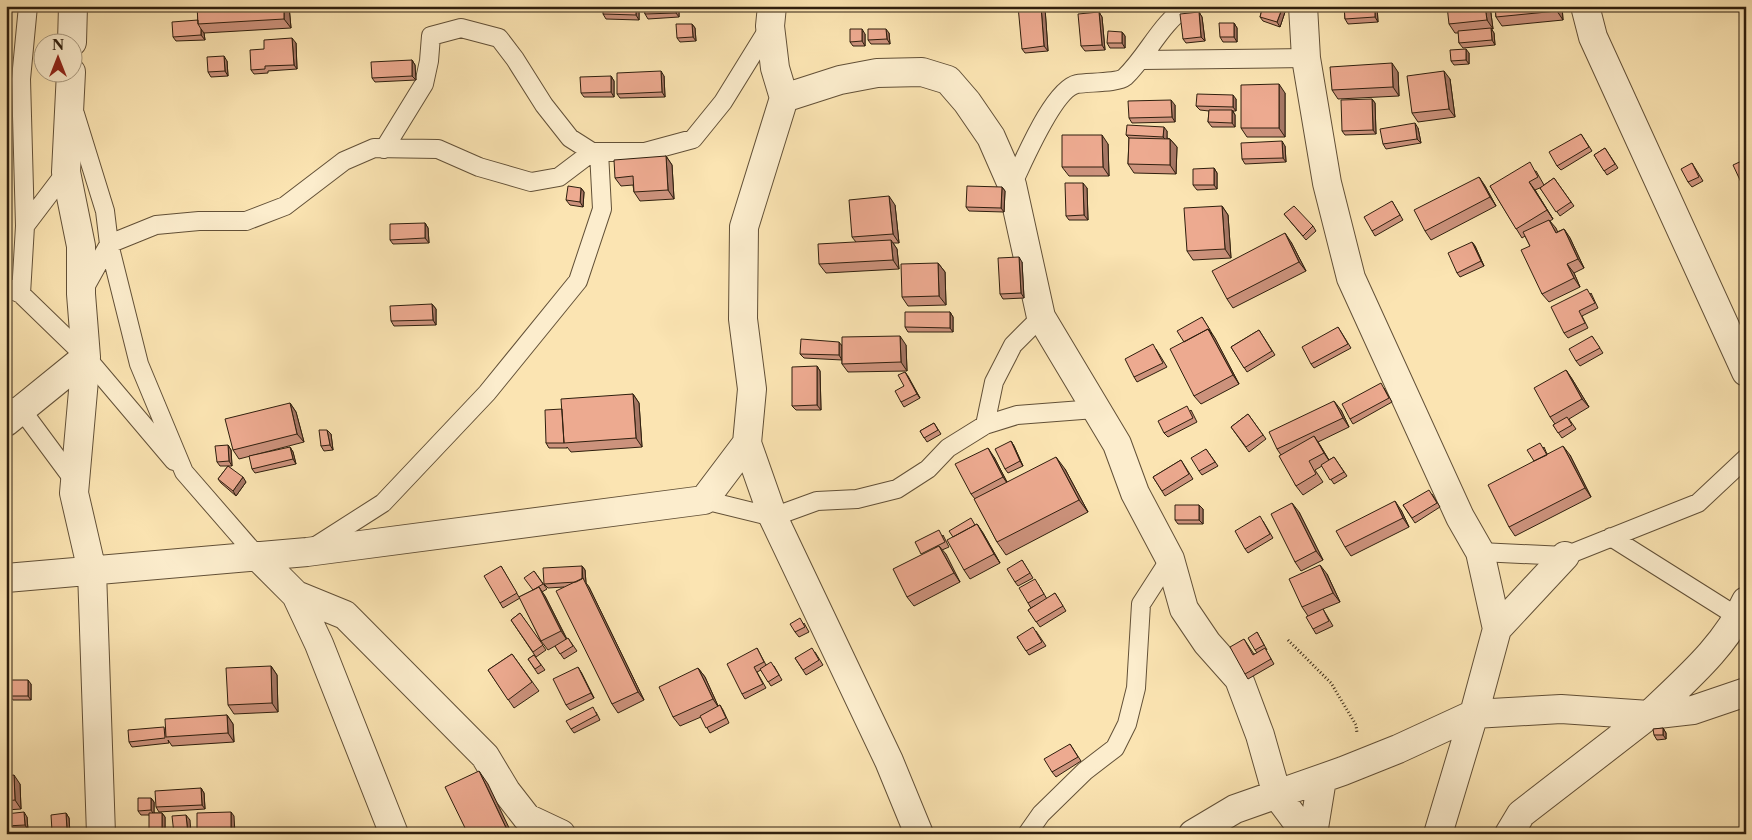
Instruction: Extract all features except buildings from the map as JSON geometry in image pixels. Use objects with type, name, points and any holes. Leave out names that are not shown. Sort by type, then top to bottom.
[{"type":"street","points":[[72,6],[72,32]]},
{"type":"street","points":[[1303,6],[1306,58],[1327,183],[1351,278],[1460,517],[1480,552],[1497,629],[1438,834]]},
{"type":"street","points":[[1585,6],[1593,37],[1746,372]]},
{"type":"street","points":[[771,16],[775,68],[784,98],[744,228],[743,319],[752,389],[747,443],[773,517],[889,761],[920,834]]},
{"type":"street","points":[[784,98],[840,80],[877,73],[922,72],[948,80],[967,102],[991,137],[1012,185],[1040,317],[1117,444],[1135,493],[1170,559],[1184,609],[1207,643],[1239,679],[1260,735],[1278,795],[1306,834]]},
{"type":"street","points":[[71,82],[66,172],[81,246],[81,294],[86,357],[74,493],[92,571],[96,831]]},
{"type":"street","points":[[11,412],[86,357]]},
{"type":"street","points":[[6,578],[307,552],[704,500],[747,443]]},
{"type":"street","points":[[257,556],[296,596],[319,644],[394,834]]},
{"type":"street","points":[[1497,629],[1565,556]]},
{"type":"street","points":[[296,596],[345,615],[485,756],[506,791],[528,818],[561,834]]},
{"type":"street","points":[[1497,834],[1515,824],[1649,715],[1705,661],[1743,614]]},
{"type":"street","points":[[1193,834],[1235,809],[1361,764],[1474,714],[1561,709],[1649,715],[1693,710],[1746,692]]},
{"type":"street","points":[[1313,834],[1322,779]]},
{"type":"lane","points":[[28,6],[21,80],[25,226],[14,291],[86,357],[257,556]]},
{"type":"lane","points":[[1012,185],[1051,106],[1074,84],[1123,79],[1142,60],[1175,14],[1188,6]]},
{"type":"lane","points":[[384,149],[424,84],[429,61],[431,36],[461,28],[499,38],[515,59],[544,105],[570,138],[596,152],[646,152],[693,139],[723,102],[771,16]]},
{"type":"lane","points":[[1142,60],[1306,58]]},
{"type":"lane","points":[[71,102],[105,211],[109,244],[139,364],[184,472]]},
{"type":"lane","points":[[81,294],[109,244],[156,225],[199,221],[246,221],[285,206],[344,160],[374,148],[438,149],[479,167],[532,182],[559,177],[596,152]]},
{"type":"lane","points":[[307,552],[325,538],[383,503],[487,393],[578,281],[602,209],[596,152]]},
{"type":"lane","points":[[25,226],[66,172]]},
{"type":"lane","points":[[985,425],[994,382],[1013,345],[1040,317]]},
{"type":"lane","points":[[704,500],[773,517],[817,501],[857,499],[897,488],[928,469],[948,448],[985,425],[1017,414],[1095,409]]},
{"type":"lane","points":[[11,412],[75,482]]},
{"type":"lane","points":[[1480,552],[1565,556],[1698,503],[1746,458]]},
{"type":"lane","points":[[1611,537],[1743,614]]},
{"type":"lane","points":[[1027,834],[1041,814],[1085,771],[1115,748],[1127,724],[1136,688],[1141,604],[1170,559]]},
{"type":"path","points":[[1288,640],[1331,683],[1356,725],[1361,764]]}]
